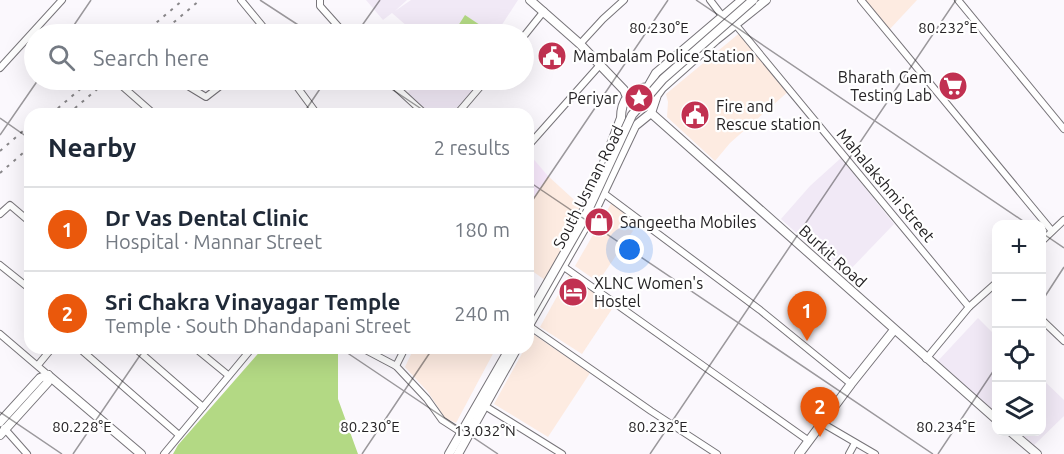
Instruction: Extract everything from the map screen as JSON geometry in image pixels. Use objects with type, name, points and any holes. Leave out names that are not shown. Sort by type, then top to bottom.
[{"type":"main road","points":[[530,0],[580,44],[624,90],[627,97],[633,91],[648,87],[656,73],[742,0]]},
{"type":"main road","points":[[656,73],[662,73],[686,54],[748,0]]},
{"type":"main road","name":"South Usman Road","points":[[534,306],[584,219],[632,115],[650,93],[753,0]]},
{"type":"main road","points":[[651,113],[662,88],[766,0]]},
{"type":"main road","points":[[648,87],[657,95]]},
{"type":"main road","name":"South Usman Road","points":[[534,299],[595,187],[621,118],[621,107],[627,97]]},
{"type":"main road","name":"South Usman Road","points":[[534,316],[564,267],[604,192],[635,126],[651,113]]},
{"type":"main road","name":"Burkit Road","points":[[651,113],[992,416]]},
{"type":"main road","points":[[621,118],[635,126]]},
{"type":"main road","points":[[799,454],[894,330]]},
{"type":"main road","points":[[448,454],[504,354]]},
{"type":"main road","points":[[448,454],[505,354]]},
{"type":"main road","points":[[458,454],[514,354]]},
{"type":"main road","points":[[1,427],[48,382],[48,375]]},
{"type":"main road","points":[[48,375],[141,454]]},
{"type":"main road","points":[[1016,436],[1036,454]]},
{"type":"street","points":[[40,24],[62,0]]},
{"type":"street","points":[[241,0],[260,24]]},
{"type":"street","points":[[580,44],[623,0]]},
{"type":"street","points":[[710,0],[723,17]]},
{"type":"street","points":[[861,0],[1052,231]]},
{"type":"street","points":[[958,0],[1064,129]]},
{"type":"street","points":[[320,2],[337,24]]},
{"type":"street","points":[[534,24],[544,11]]},
{"type":"street","name":"Mahalakshmi Street","points":[[735,24],[969,307]]},
{"type":"street","points":[[0,68],[24,42]]},
{"type":"street","points":[[534,139],[599,66]]},
{"type":"street","points":[[127,90],[147,108]]},
{"type":"street","points":[[194,90],[206,97],[215,90]]},
{"type":"street","points":[[299,90],[313,108]]},
{"type":"street","points":[[399,90],[418,108]]},
{"type":"street","points":[[462,108],[477,90]]},
{"type":"street","points":[[595,187],[760,310],[851,384]]},
{"type":"street","points":[[0,213],[10,205],[24,217]]},
{"type":"street","points":[[1046,236],[1064,220]]},
{"type":"street","points":[[0,265],[24,284]]},
{"type":"street","points":[[564,267],[809,441]]},
{"type":"street","points":[[926,359],[969,307],[992,287]]},
{"type":"street","points":[[1046,325],[1064,341]]},
{"type":"street","points":[[534,330],[717,454]]},
{"type":"street","points":[[0,334],[24,354]]},
{"type":"street","points":[[25,354],[48,375]]},
{"type":"street","points":[[38,365],[47,354]]},
{"type":"street","points":[[87,354],[179,435]]},
{"type":"street","points":[[142,354],[203,406]]},
{"type":"street","points":[[202,354],[228,375]]},
{"type":"street","points":[[164,454],[247,354]]},
{"type":"street","points":[[373,354],[396,366],[427,399],[442,420],[459,431]]},
{"type":"street","points":[[396,366],[402,354]]},
{"type":"street","points":[[485,406],[562,454]]},
{"type":"street","points":[[822,423],[875,454]]},
{"type":"street","points":[[1,427],[27,454]]},
{"type":"street","points":[[849,454],[855,443]]},
{"type":"shaded area","points":[[366,0],[407,0],[395,11],[411,0],[518,0],[502,24],[405,24],[392,13],[383,20]]},
{"type":"shaded area","points":[[863,0],[917,0],[889,30]]},
{"type":"shaded area","points":[[742,31],[790,90],[730,143],[715,161],[667,117],[666,94]]},
{"type":"shaded area","points":[[410,90],[475,90],[460,108],[422,108],[407,94]]},
{"type":"shaded area","points":[[841,158],[894,224],[844,276],[781,219],[810,186]]},
{"type":"shaded area","points":[[534,160],[548,176],[534,197]]},
{"type":"shaded area","points":[[548,176],[583,208],[545,280],[534,272],[534,197]]},
{"type":"shaded area","points":[[612,202],[639,222],[598,282],[575,266]]},
{"type":"shaded area","points":[[569,275],[614,306],[582,354],[540,327]]},
{"type":"shaded area","points":[[978,318],[992,332],[992,410],[937,362]]},
{"type":"shaded area","points":[[534,335],[590,373],[548,437],[494,404],[522,354],[534,354]]},
{"type":"shaded area","points":[[411,354],[493,354],[456,423],[445,418],[428,392],[405,367]]},
{"type":"shaded area","points":[[1046,383],[1064,400],[1064,416],[1046,433]]},
{"type":"shaded area","points":[[1024,436],[1043,436],[1034,445]]},
{"type":"green space","points":[[465,15],[478,24],[459,24]]},
{"type":"green space","points":[[258,354],[338,354],[338,399],[358,454],[173,454],[178,445]]},
{"type":"railway","points":[[155,24],[183,0]]},
{"type":"railway","points":[[172,24],[200,0]]},
{"type":"railway","points":[[58,108],[79,90]]},
{"type":"railway","points":[[75,108],[96,90]]},
{"type":"railway","points":[[0,151],[24,130]]},
{"type":"railway","points":[[0,173],[24,152]]},
{"type":"place","name":"Mambalam Police Station","points":[[552,56]]},
{"type":"place","name":"Bharath Gem Testing Lab","points":[[953,86]]},
{"type":"place","name":"Periyar","points":[[639,98]]},
{"type":"place","name":"Fire and Rescue station","points":[[695,115]]},
{"type":"place","name":"Sangeetha Mobiles","points":[[599,222]]},
{"type":"place","name":"XLNC Women's Hostel","points":[[573,292]]},
{"type":"place","name":"Dr Vas Dental Clinic","points":[[807,341]]},
{"type":"place","name":"Sri Chakra Vinayagar Temple","points":[[820,437]]}]
